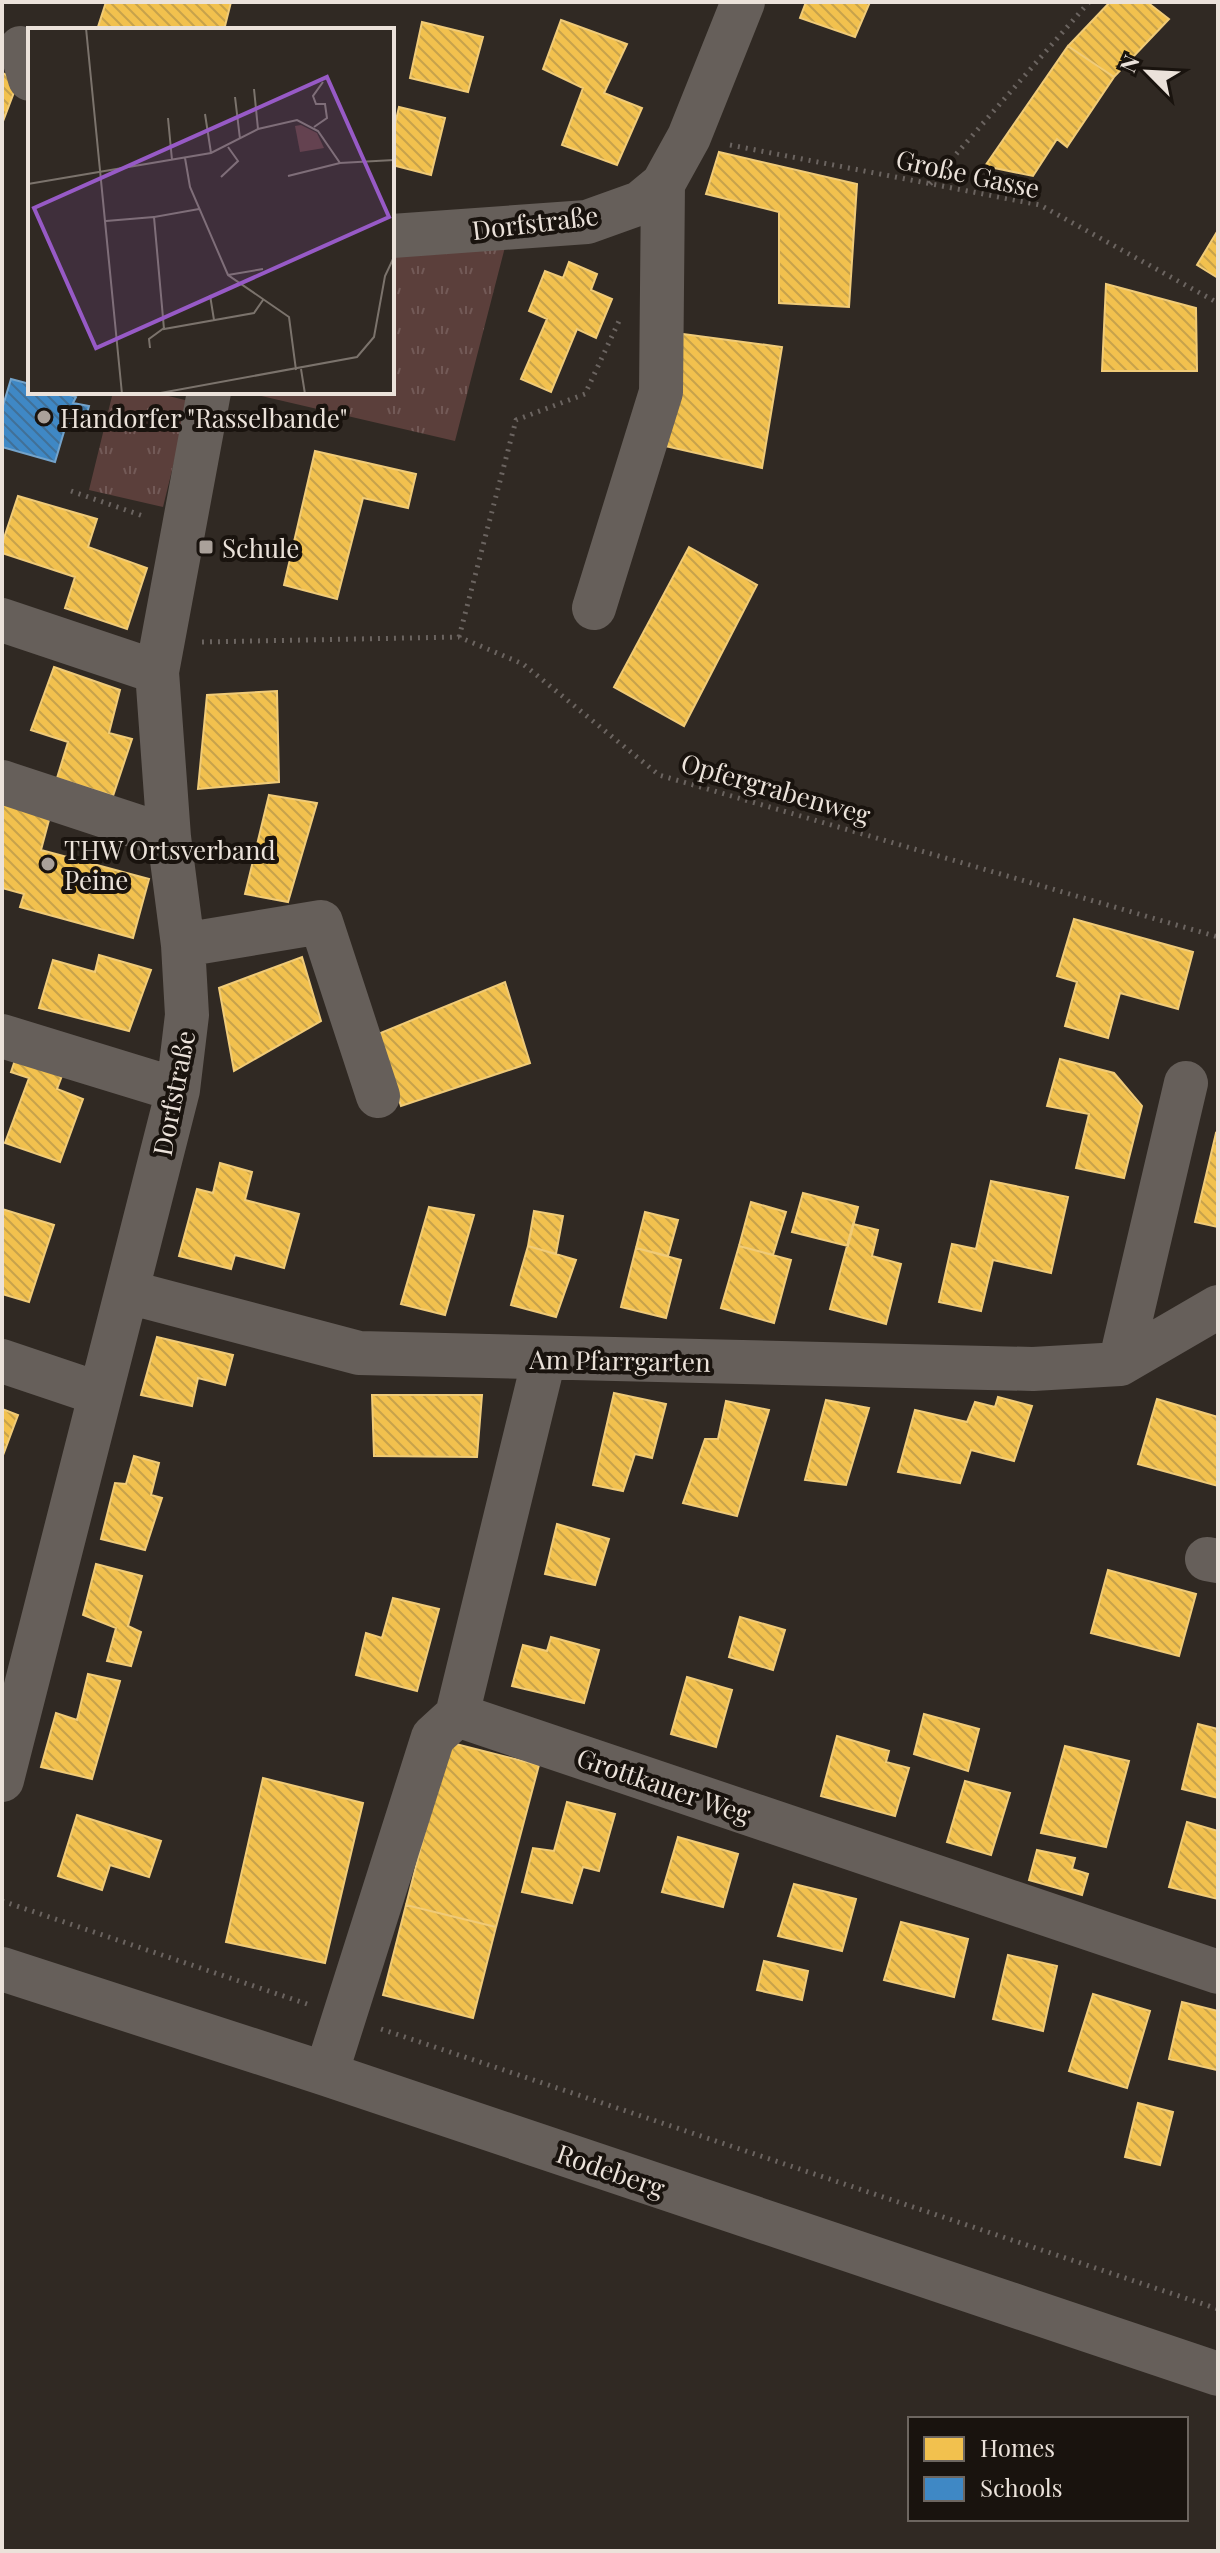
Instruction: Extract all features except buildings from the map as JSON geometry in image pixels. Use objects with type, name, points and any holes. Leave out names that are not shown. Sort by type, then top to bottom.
[{"type":"street","name":"Dorfstraße","points":[[394,236],[587,222],[640,203],[663,184],[689,137],[743,2]]},
{"type":"street","points":[[594,608],[661,392],[663,184]]},
{"type":"street","name":"Dorfstraße","points":[[2,1780],[178,1090],[187,1015],[183,945],[169,837],[159,657],[209,394]]},
{"type":"street","points":[[2,620],[159,657]]},
{"type":"street","points":[[2,782],[169,837]]},
{"type":"street","points":[[183,945],[321,922],[378,1096]]},
{"type":"street","points":[[2,1036],[178,1090]]},
{"type":"street","points":[[1120,1364],[1186,1083]]},
{"type":"street","name":"Am Pfarrgarten","points":[[128,1292],[359,1353],[1033,1369],[1120,1364],[1218,1307]]},
{"type":"street","points":[[326,2074],[433,1737],[457,1715],[544,1359]]},
{"type":"street","points":[[2,1361],[100,1394]]},
{"type":"street","name":"Grottkauer Weg","points":[[457,1715],[1218,1972]]},
{"type":"street","name":"Rodeberg","points":[[2,1969],[326,2074],[1218,2374]]},
{"type":"path","points":[[930,185],[1089,2]]},
{"type":"path","name":"Große Gasse","points":[[689,137],[1040,205],[1218,303]]},
{"type":"path","points":[[459,637],[516,420],[585,394],[624,309]]},
{"type":"path","points":[[71,491],[155,520]]},
{"type":"path","name":"Opfergrabenweg","points":[[159,657],[459,637],[523,664],[659,775],[1218,937]]},
{"type":"path","points":[[2,1901],[1218,2309]]},
{"type":"green space","points":[[505,247],[455,441],[253,394],[394,394],[394,251]]},
{"type":"green space","points":[[113,394],[160,394],[189,401],[163,507],[89,490]]},
{"type":"place","name":"Handorfer \"Rasselbande\"","points":[[44,417]]},
{"type":"place","name":"Schule","points":[[206,547]]},
{"type":"place","name":"THW Ortsverband Peine","points":[[48,864]]}]
